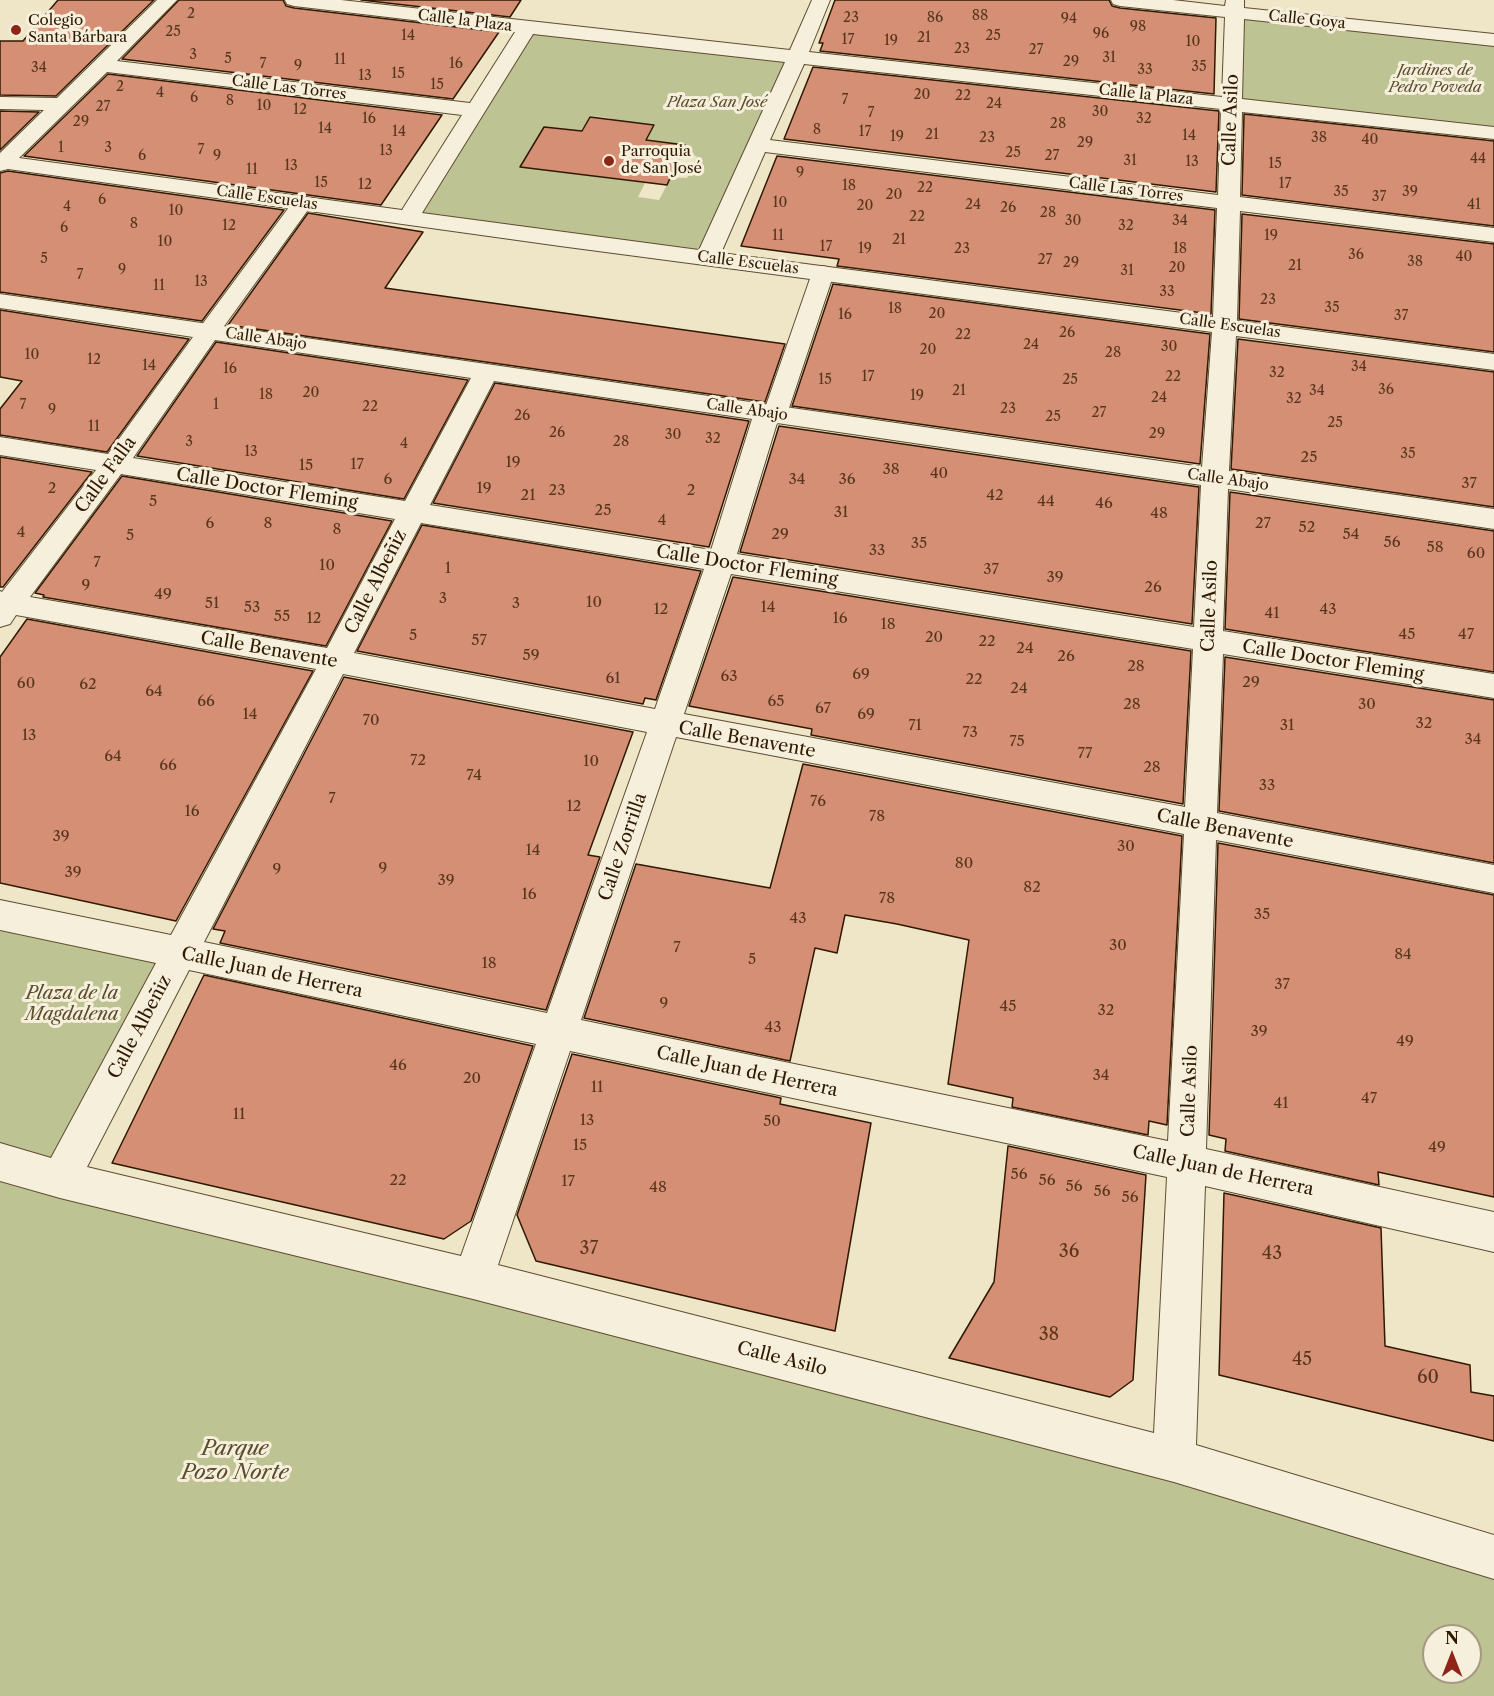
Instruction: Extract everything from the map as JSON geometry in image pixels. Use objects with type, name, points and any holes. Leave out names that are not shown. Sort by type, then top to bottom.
[{"type":"street","points":[[2,163],[168,0]]},
{"type":"street","name":"Calle la Plaza","points":[[294,0],[527,28]]},
{"type":"street","points":[[707,258],[821,0]]},
{"type":"street","name":"Calle Goya","points":[[1120,0],[1234,6],[1494,39]]},
{"type":"street","points":[[516,6],[527,28]]},
{"type":"street","name":"Calle Asilo","points":[[473,1279],[1174,1460],[1215,478],[1225,325],[1234,6]]},
{"type":"street","points":[[527,28],[797,57]]},
{"type":"street","points":[[408,218],[527,28]]},
{"type":"street","name":"Calle la Plaza","points":[[797,57],[1494,133]]},
{"type":"street","name":"Calle Las Torres","points":[[102,65],[475,110]]},
{"type":"street","points":[[0,103],[62,104]]},
{"type":"street","name":"Calle Las Torres","points":[[758,145],[1494,235]]},
{"type":"street","name":"Calle Escuelas","points":[[2,163],[1494,362]]},
{"type":"street","points":[[209,331],[302,203]]},
{"type":"street","points":[[771,413],[823,273]]},
{"type":"street","name":"Calle Abajo","points":[[0,301],[1494,519]]},
{"type":"street","name":"Calle Falla","points":[[3,607],[115,464],[209,331]]},
{"type":"street","name":"Calle Albeñiz","points":[[60,1179],[486,372]]},
{"type":"street","name":"Calle Zorrilla","points":[[473,1279],[771,413]]},
{"type":"street","name":"Calle Doctor Fleming","points":[[0,446],[1494,687]]},
{"type":"street","name":"Calle Benavente","points":[[3,607],[335,661],[665,725],[1494,879]]},
{"type":"street","name":"Calle Juan de Herrera","points":[[0,915],[1187,1162],[1494,1232]]},
{"type":"street","points":[[0,1162],[60,1179],[473,1279]]},
{"type":"street","points":[[1174,1460],[1494,1557]]},
{"type":"green space","name":"Jardines de Pedro Poveda","points":[[1236,13],[1494,40],[1494,133],[1231,105]]},
{"type":"green space","name":"Plaza San José","points":[[527,28],[797,57],[707,258],[408,218]],"holes":[[[591,116],[610,118],[606,126],[634,130],[638,123],[653,124],[638,140],[685,145],[681,153],[697,156],[687,178],[671,177],[659,200],[638,197],[645,183],[521,167],[544,127],[590,132],[584,127]]]},
{"type":"green space","name":"Parque Pozo Norte","points":[[0,915],[179,954],[62,1174],[849,1376],[1494,1573],[1494,1696],[0,1696]]},
{"type":"building","points":[[58,0],[154,0],[56,96],[0,95],[0,41],[23,41]]},
{"type":"building","points":[[179,0],[283,0],[286,6],[294,8],[499,32],[453,99],[122,59]]},
{"type":"building","points":[[361,0],[521,0],[510,17]]},
{"type":"building","points":[[835,0],[1109,0],[1112,6],[1120,8],[1216,18],[1214,94],[820,51],[823,43],[819,43]]},
{"type":"building","points":[[813,67],[1219,111],[1216,192],[784,139]]},
{"type":"building","points":[[108,74],[442,115],[381,205],[24,156]]},
{"type":"building","points":[[0,111],[39,112],[0,150]]},
{"type":"building","points":[[1244,114],[1494,141],[1494,226],[1242,195]]},
{"type":"building","name":"Parroquia de San José","points":[[590,117],[654,125],[646,140],[685,145],[667,185],[520,167],[544,127],[582,131]]},
{"type":"building","points":[[777,156],[1215,210],[1211,314],[837,266],[839,259],[741,246]]},
{"type":"building","points":[[8,171],[284,210],[202,321],[0,292],[0,173]]},
{"type":"building","points":[[308,213],[423,232],[385,288],[785,344],[765,402],[228,325]]},
{"type":"building","points":[[1242,214],[1494,244],[1494,352],[1239,319]]},
{"type":"building","points":[[833,284],[1210,334],[1200,464],[792,406]]},
{"type":"building","points":[[0,310],[189,339],[107,452],[0,435],[0,409],[22,381],[0,377]]},
{"type":"building","points":[[1238,339],[1494,372],[1494,507],[1231,469]]},
{"type":"building","points":[[216,342],[468,380],[404,499],[137,456]]},
{"type":"building","points":[[495,383],[749,421],[709,547],[433,503]]},
{"type":"building","points":[[779,426],[1199,487],[1192,624],[740,552]]},
{"type":"building","points":[[0,457],[92,472],[3,587],[0,587]]},
{"type":"building","points":[[122,476],[392,521],[326,646],[43,597],[44,595],[35,593]]},
{"type":"building","points":[[1230,492],[1494,531],[1494,672],[1225,629]]},
{"type":"building","points":[[422,525],[701,571],[656,700],[645,698],[643,704],[357,651]]},
{"type":"building","points":[[733,577],[1191,651],[1183,804],[811,735],[812,729],[689,706]]},
{"type":"building","points":[[27,619],[313,671],[176,921],[0,883],[0,657]]},
{"type":"building","points":[[1225,657],[1494,700],[1494,863],[1219,811]]},
{"type":"building","points":[[344,677],[633,732],[588,855],[600,857],[546,1010],[220,943],[225,931],[213,929]]},
{"type":"building","points":[[803,764],[1182,836],[1167,1125],[1149,1121],[1148,1135],[1012,1107],[1013,1098],[948,1084],[969,940],[897,924],[845,915],[837,953],[815,948],[790,1061],[584,1018],[636,864],[770,888]]},
{"type":"building","points":[[1218,843],[1494,895],[1494,1197],[1378,1172],[1379,1185],[1225,1151],[1226,1139],[1209,1135]]},
{"type":"building","points":[[204,975],[533,1046],[471,1221],[444,1239],[112,1163]]},
{"type":"building","points":[[572,1054],[781,1098],[780,1104],[871,1123],[835,1331],[536,1261],[517,1215]]},
{"type":"building","points":[[1008,1146],[1146,1175],[1133,1380],[1110,1397],[949,1358],[994,1282]]},
{"type":"building","points":[[1224,1193],[1381,1228],[1385,1346],[1470,1365],[1471,1392],[1494,1396],[1494,1441],[1219,1375]]},
{"type":"place","name":"Colegio Santa Bárbara","points":[[16,30]]},
{"type":"place","name":"Parroquia de San José","points":[[609,161]]},
{"type":"park label","name":"Plaza de la Magdalena","points":[[72,1004]]}]
